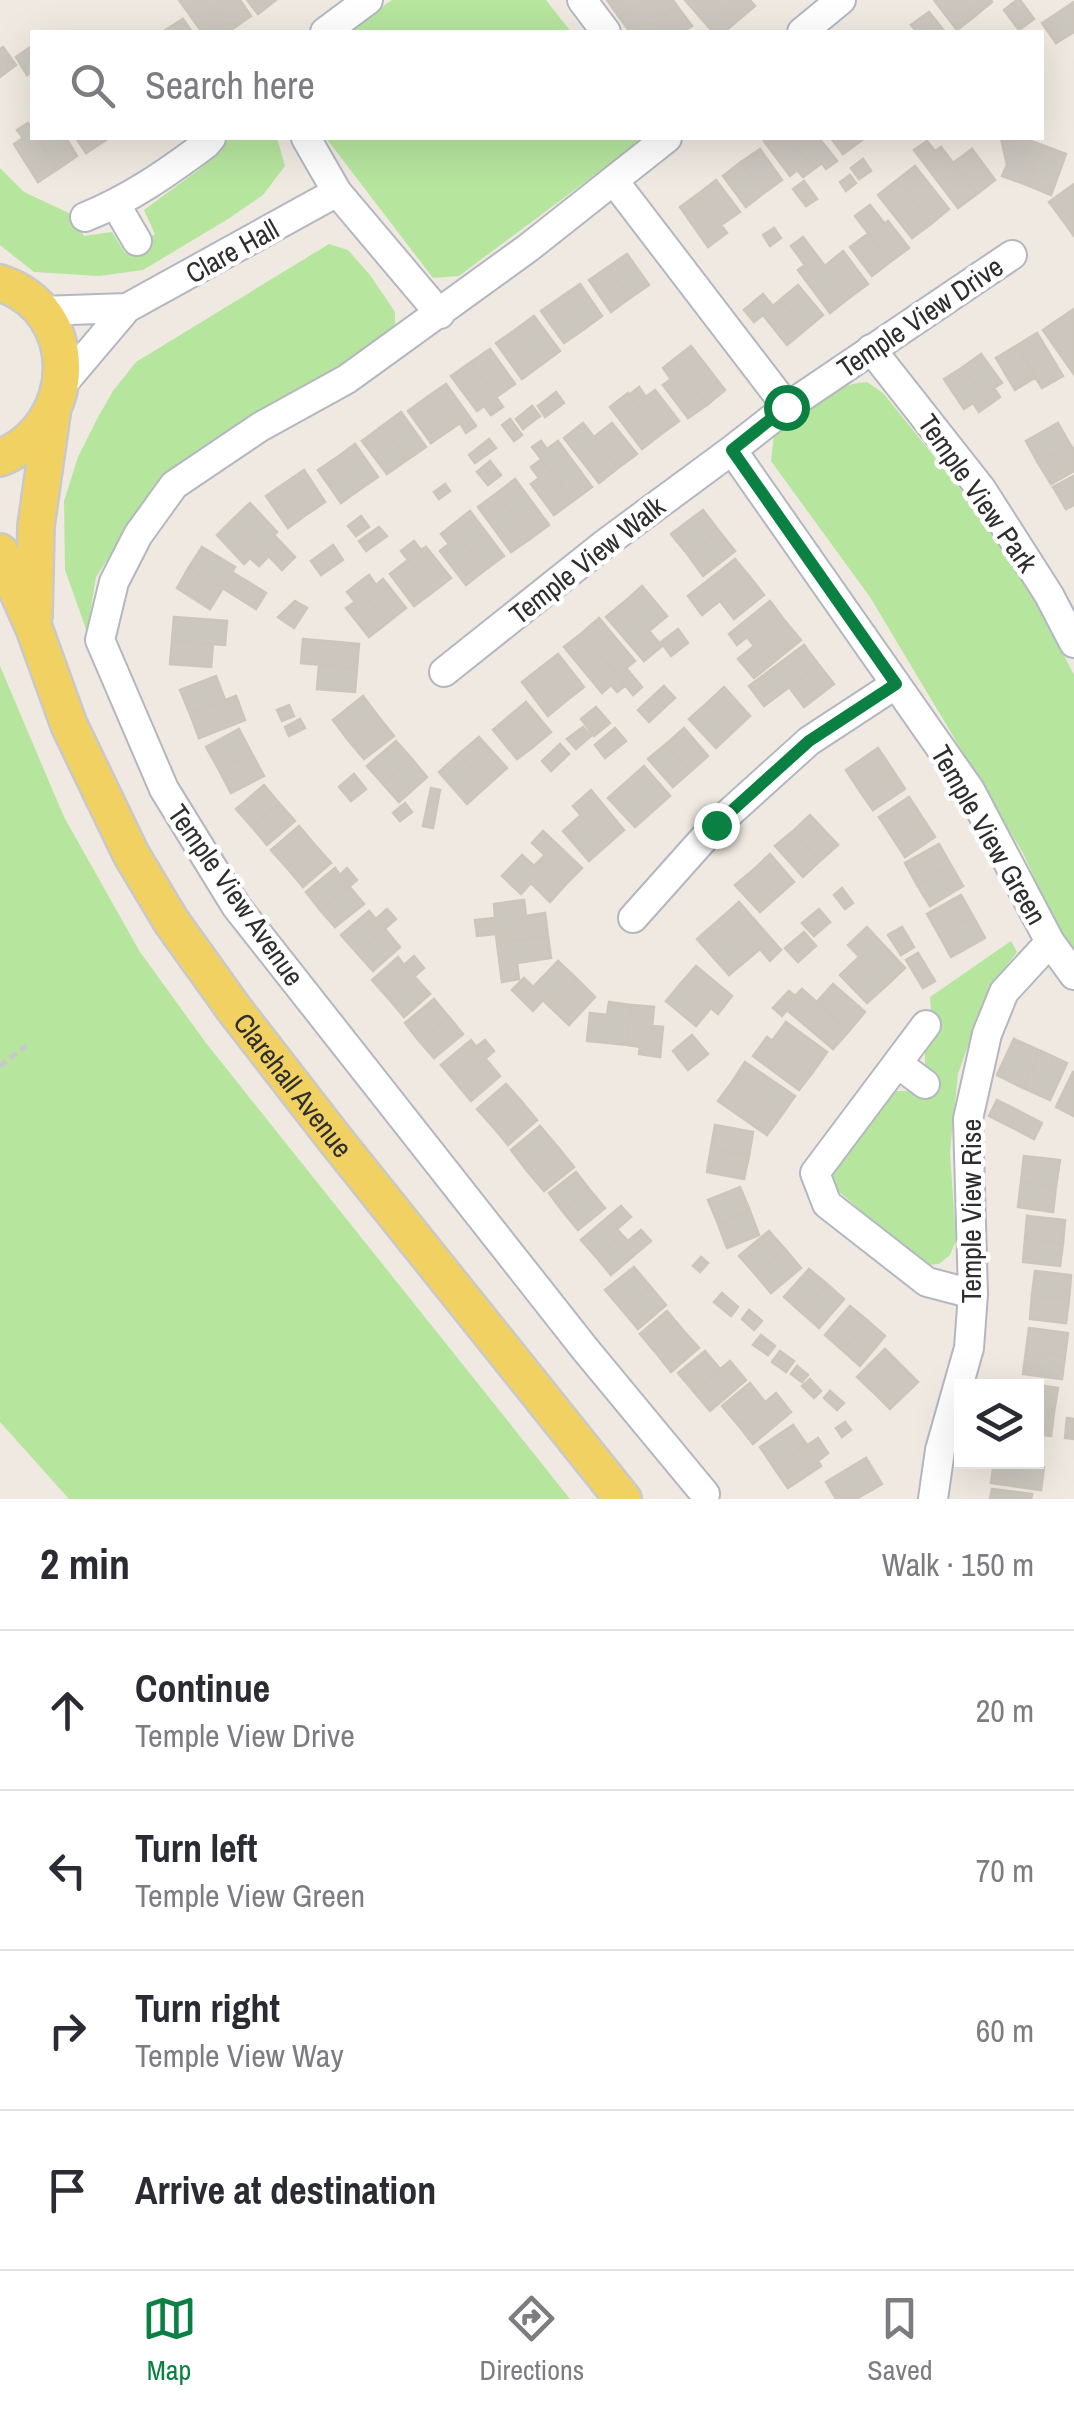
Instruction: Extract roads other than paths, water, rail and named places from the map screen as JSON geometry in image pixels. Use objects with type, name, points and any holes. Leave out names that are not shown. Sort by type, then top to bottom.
[{"type":"main road","points":[[3,281],[41,311]]},
{"type":"main road","name":"Clarehall Avenue","points":[[34,628],[36,526],[62,359],[55,334],[41,311]]},
{"type":"main road","points":[[0,458],[35,437],[57,400]]},
{"type":"main road","name":"Clarehall Avenue","points":[[0,552],[34,628],[68,725],[131,854],[172,921],[334,1138],[623,1499]]},
{"type":"street","points":[[328,30],[368,0]]},
{"type":"street","points":[[582,0],[604,30]]},
{"type":"street","points":[[804,30],[841,0]]},
{"type":"street","points":[[85,218],[157,181],[209,140]]},
{"type":"street","points":[[307,140],[338,192],[440,314]]},
{"type":"street","name":"Temple View Avenue","points":[[665,140],[440,314],[347,379],[260,427],[174,484],[138,535],[114,582],[100,640],[164,790],[236,906],[585,1349],[705,1494]]},
{"type":"street","points":[[614,181],[786,407]]},
{"type":"street","name":"Clare Hall","points":[[57,400],[126,308],[338,192]]},
{"type":"street","points":[[116,205],[137,241]]},
{"type":"street","name":"Temple View Drive","points":[[732,450],[786,407],[1012,256]]},
{"type":"street","name":"Clare Hall","points":[[41,311],[126,308]]},
{"type":"street","name":"Temple View Park","points":[[872,349],[982,490],[1049,595],[1074,643]]},
{"type":"street","name":"Temple View Walk","points":[[444,672],[606,542],[732,450]]},
{"type":"street","name":"Temple View Green","points":[[732,450],[970,790],[1050,942],[1074,975]]},
{"type":"street","points":[[633,918],[716,825],[809,741],[896,684]]},
{"type":"street","name":"Temple View Rise","points":[[933,1499],[940,1450],[969,1348],[972,1294],[968,1119],[987,1034],[1004,992],[1050,942]]},
{"type":"street","points":[[926,1025],[815,1173],[828,1204],[927,1282],[972,1294]]},
{"type":"street","points":[[898,1064],[926,1084]]}]
